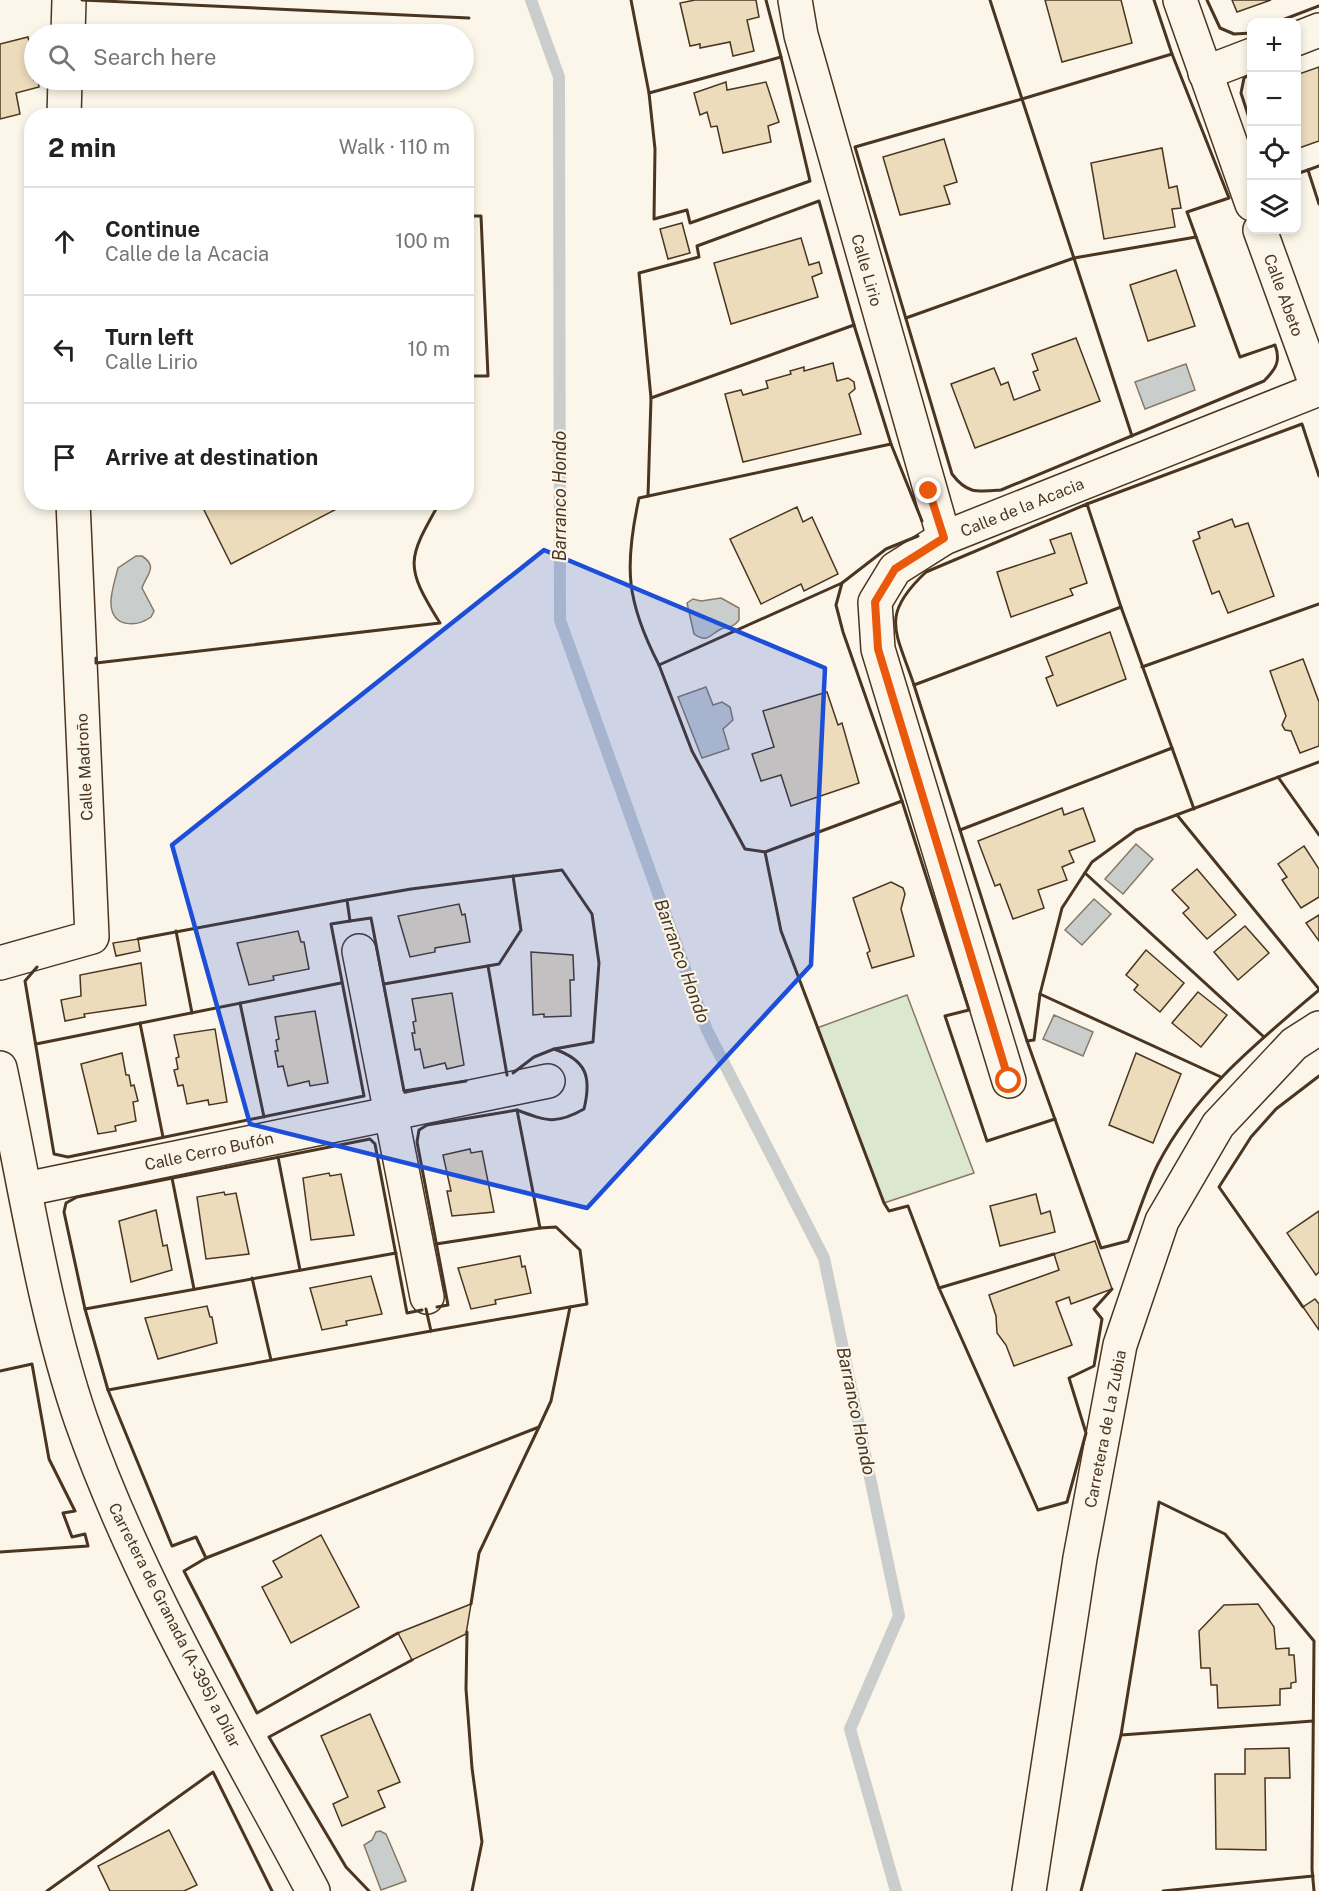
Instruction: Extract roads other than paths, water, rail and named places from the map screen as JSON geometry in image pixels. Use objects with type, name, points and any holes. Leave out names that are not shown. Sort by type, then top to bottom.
[{"type":"street","points":[[68,24],[69,0]]},
{"type":"street","name":"Calle Lirio","points":[[795,0],[801,35],[944,538]]},
{"type":"street","points":[[1180,0],[1247,193]]},
{"type":"street","points":[[1301,37],[1319,30]]},
{"type":"street","points":[[1205,73],[1247,57]]},
{"type":"street","points":[[64,108],[65,90]]},
{"type":"street","name":"Calle Abeto","points":[[1261,234],[1319,391]]},
{"type":"street","name":"Calle de la Acacia","points":[[1009,1081],[878,649],[875,602],[895,569],[944,538],[1319,391]]},
{"type":"street","name":"Calle Madroño","points":[[0,963],[92,937],[73,510]]},
{"type":"street","points":[[359,951],[427,1297]]},
{"type":"street","name":"Carretera de La Zubia","points":[[1029,1891],[1080,1558],[1124,1334],[1162,1221],[1218,1125],[1294,1044],[1319,1028]]},
{"type":"street","name":"Carretera de Granada (A-395) a Dílar","points":[[0,1068],[52,1319],[81,1419],[120,1522],[173,1628],[313,1891]]},
{"type":"street","name":"Calle Cerro Bufón","points":[[26,1189],[548,1081]]},
{"type":"waterway","name":"Barranco Hondo","points":[[531,0],[559,77],[560,620],[707,1030],[824,1258],[899,1616],[850,1729],[896,1891]]}]
